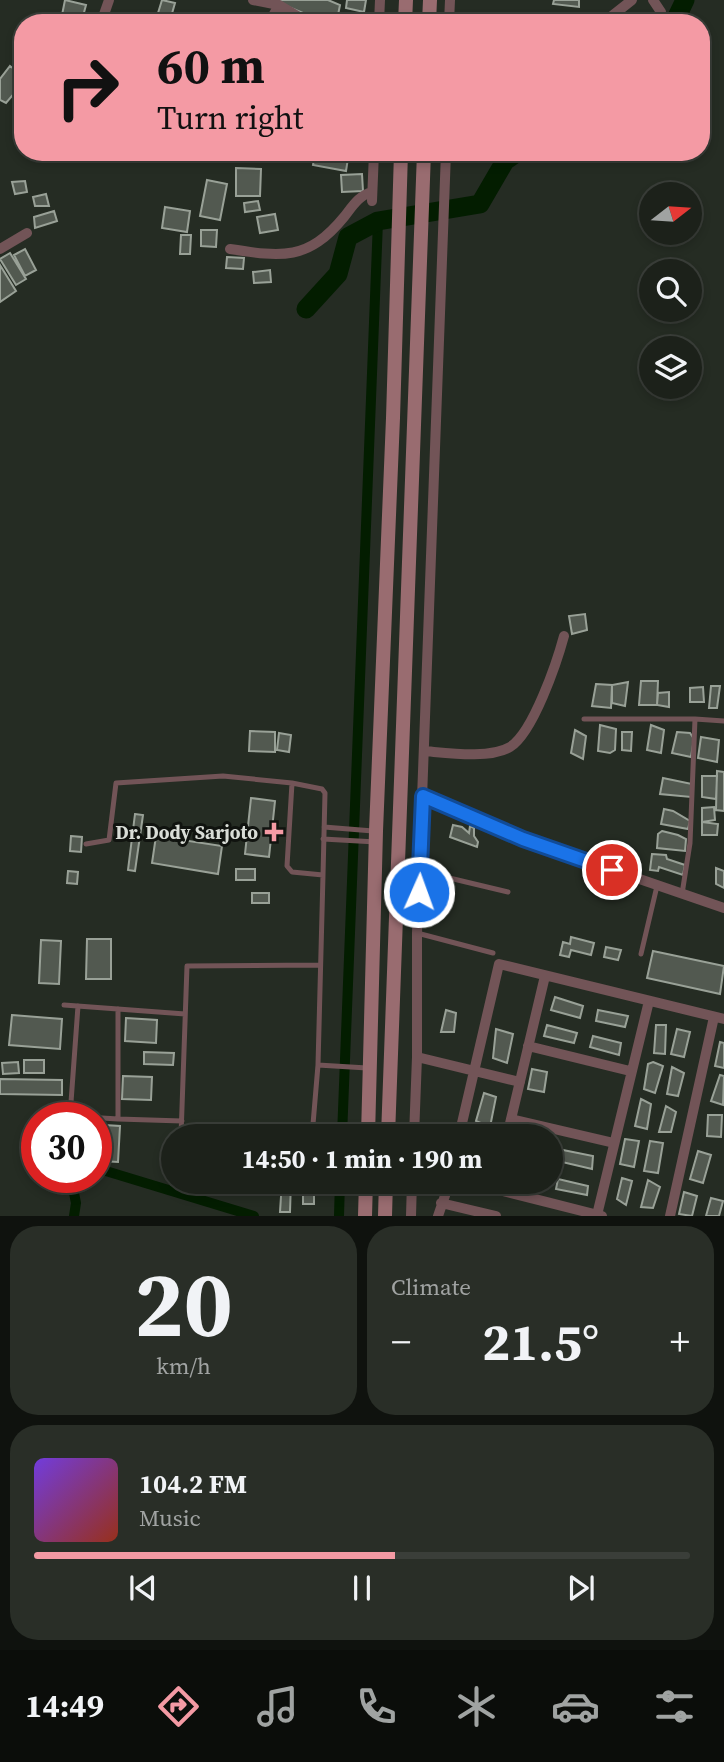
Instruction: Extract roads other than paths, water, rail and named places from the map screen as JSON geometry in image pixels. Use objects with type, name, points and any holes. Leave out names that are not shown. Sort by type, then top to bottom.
[{"type":"main road","points":[[368,1124],[369,836],[401,161]]},
{"type":"main road","points":[[388,1124],[424,161]]},
{"type":"main road","points":[[365,1216],[366,1194]]},
{"type":"main road","points":[[385,1216],[386,1194]]},
{"type":"street","points":[[253,0],[279,5],[294,14]]},
{"type":"street","points":[[614,14],[632,0]]},
{"type":"street","points":[[274,14],[279,5]]},
{"type":"street","points":[[230,249],[283,255],[309,247],[332,231],[359,198],[372,197],[374,161]]},
{"type":"street","points":[[414,1124],[419,871],[446,161]]},
{"type":"street","points":[[0,249],[27,233]]},
{"type":"street","points":[[424,751],[493,753],[509,748],[526,731],[540,703],[564,636]]},
{"type":"street","points":[[423,796],[523,839],[724,908]]},
{"type":"street","points":[[462,1124],[498,965],[503,964],[719,1018],[670,1216]]},
{"type":"street","points":[[510,1124],[545,976]]},
{"type":"street","points":[[527,1194],[599,1215],[630,1071],[649,1001]]},
{"type":"street","points":[[528,1046],[630,1071]]},
{"type":"street","points":[[417,1058],[520,1082]]},
{"type":"street","points":[[511,1119],[614,1143]]},
{"type":"street","points":[[411,1216],[412,1194]]},
{"type":"street","points":[[438,1216],[445,1194]]},
{"type":"street","points":[[441,1203],[496,1216]]},
{"type":"lane","points":[[584,719],[724,721]]},
{"type":"lane","points":[[682,894],[690,844],[695,719]]},
{"type":"lane","points":[[86,844],[109,840],[116,783],[223,776],[292,783],[324,791],[318,1065],[313,1124]]},
{"type":"lane","points":[[292,783],[287,866],[292,872],[323,875]]},
{"type":"lane","points":[[324,827],[369,836]]},
{"type":"lane","points":[[323,839],[369,836]]},
{"type":"lane","points":[[419,871],[508,892]]},
{"type":"lane","points":[[641,954],[657,886]]},
{"type":"lane","points":[[417,933],[493,953]]},
{"type":"lane","points":[[182,1124],[187,966],[320,965]]},
{"type":"lane","points":[[64,1005],[185,1014]]},
{"type":"lane","points":[[78,1006],[70,1115],[182,1121]]},
{"type":"lane","points":[[118,1009],[118,1119]]},
{"type":"lane","points":[[318,1065],[370,1068]]},
{"type":"waterway","points":[[678,14],[685,0]]},
{"type":"waterway","points":[[306,309],[338,274],[348,237],[378,221],[480,204],[505,161]]},
{"type":"waterway","points":[[342,1124],[378,221]]},
{"type":"waterway","points":[[112,1173],[254,1216]]},
{"type":"waterway","points":[[74,1193],[74,1216]]},
{"type":"waterway","points":[[339,1216],[340,1194]]},
{"type":"place","name":"Dr. Dody Sarjoto","points":[[274,832]]}]
